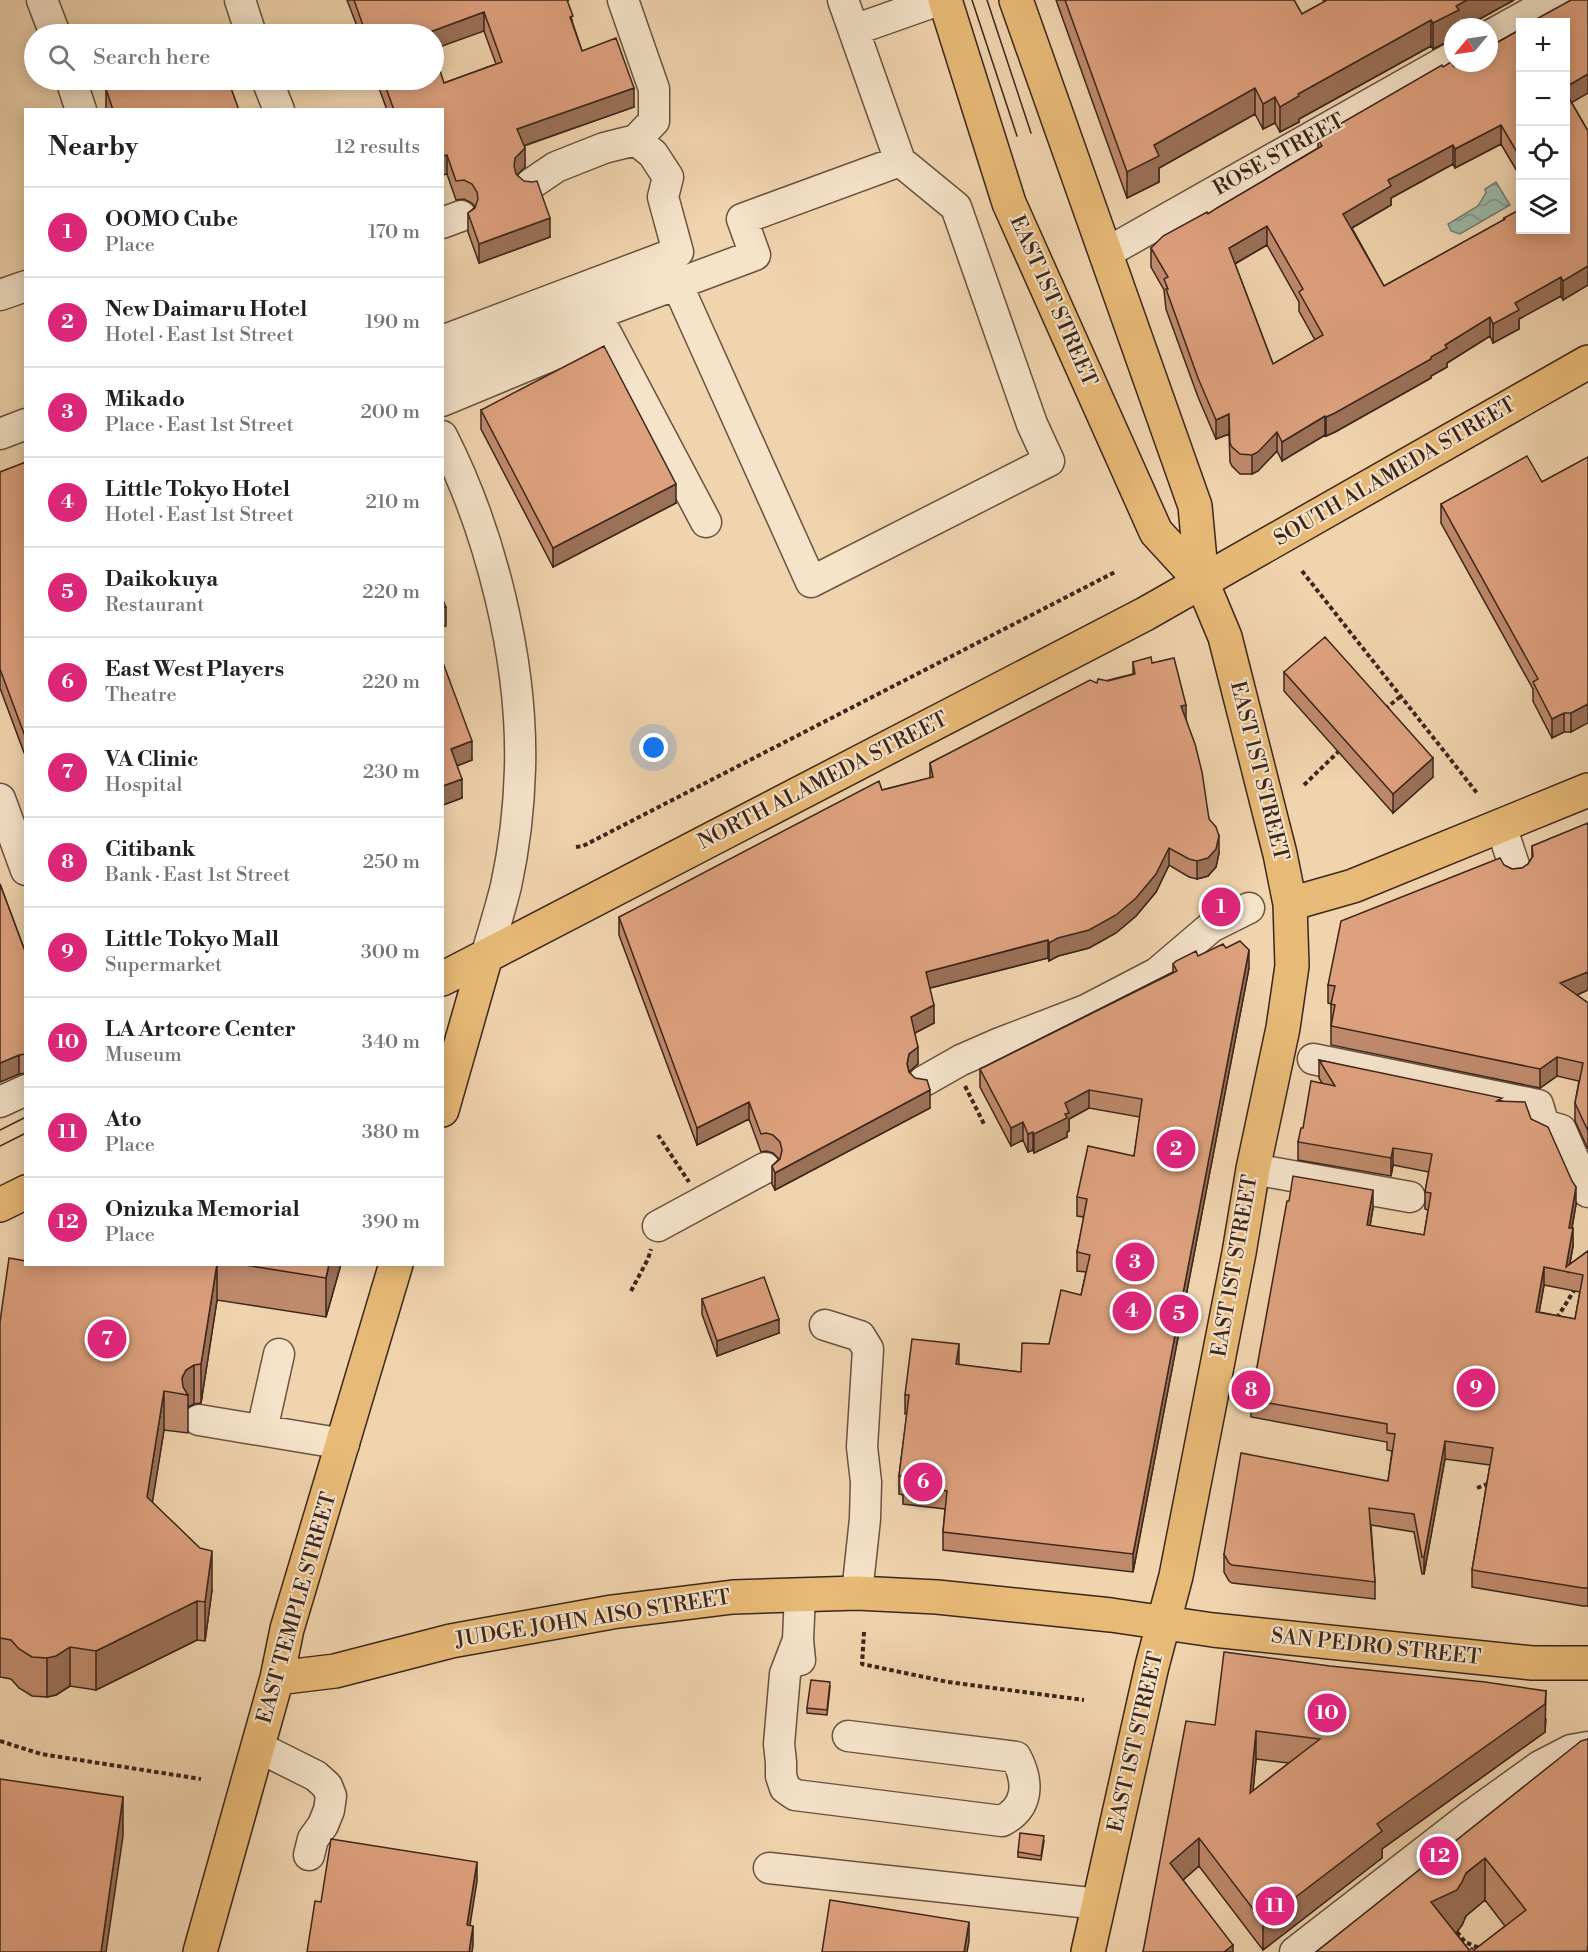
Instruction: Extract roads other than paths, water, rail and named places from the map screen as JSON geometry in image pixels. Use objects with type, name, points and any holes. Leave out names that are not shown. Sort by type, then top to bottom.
[{"type":"main road","name":"EAST 1ST STREET","points":[[945,0],[1009,203],[1156,532],[1202,582]]},
{"type":"main road","name":"EAST 1ST STREET","points":[[1016,0],[1195,506],[1202,582],[1225,637],[1280,854],[1290,904],[1292,966],[1283,1028],[1253,1169],[1176,1576],[1152,1666],[1088,1952]]},
{"type":"main road","name":"SOUTH ALAMEDA STREET","points":[[1202,582],[1588,362]]},
{"type":"main road","name":"NORTH ALAMEDA STREET","points":[[444,978],[1146,614],[1202,582]]},
{"type":"main road","points":[[1290,904],[1362,883],[1588,790]]},
{"type":"main road","points":[[444,1103],[486,956]]},
{"type":"main road","points":[[0,1205],[24,1193]]},
{"type":"main road","name":"EAST TEMPLE STREET","points":[[200,1952],[277,1678],[287,1629],[395,1266]]},
{"type":"main road","name":"JUDGE JOHN AISO STREET","points":[[277,1678],[335,1671],[451,1641],[612,1612],[733,1597],[857,1593],[937,1597],[1164,1622]]},
{"type":"main road","name":"SAN PEDRO STREET","points":[[1164,1622],[1213,1630],[1532,1663],[1588,1663]]},
{"type":"street","points":[[42,0],[51,24]]},
{"type":"street","points":[[240,0],[248,24]]},
{"type":"street","points":[[531,184],[556,167],[604,148],[636,140],[654,121],[654,89],[623,0]]},
{"type":"street","points":[[677,284],[811,582],[1049,461],[1032,424],[956,207],[900,162],[843,0]]},
{"type":"street","points":[[854,30],[939,0]]},
{"type":"street","points":[[1498,31],[1554,0]]},
{"type":"street","name":"ROSE STREET","points":[[1106,253],[1444,62]]},
{"type":"street","points":[[74,90],[80,108]]},
{"type":"street","points":[[271,90],[278,108]]},
{"type":"street","points":[[444,340],[678,252],[663,197],[668,177],[653,154],[636,140]]},
{"type":"street","points":[[444,371],[755,255],[742,219],[900,162]]},
{"type":"street","points":[[0,295],[24,287]]},
{"type":"street","points":[[444,400],[606,333],[706,522]]},
{"type":"street","points":[[0,434],[24,425]]},
{"type":"street","points":[[444,440],[458,466],[490,554],[509,642],[519,717],[518,808],[506,885],[486,956]]},
{"type":"street","points":[[0,799],[24,865]]},
{"type":"street","points":[[1501,826],[1516,870]]},
{"type":"street","points":[[924,1081],[999,1043],[1086,1010],[1157,973],[1211,927],[1249,908]]},
{"type":"street","points":[[1313,1059],[1538,1105],[1544,1125],[1561,1130],[1588,1192]]},
{"type":"street","points":[[0,1101],[24,1091]]},
{"type":"street","points":[[658,1226],[765,1168]]},
{"type":"street","points":[[1253,1169],[1410,1197]]},
{"type":"street","points":[[825,1325],[860,1336],[868,1349],[862,1446],[866,1482],[865,1519],[857,1593]]},
{"type":"street","points":[[262,1430],[279,1354]]},
{"type":"street","points":[[199,1420],[344,1444]]},
{"type":"street","points":[[800,1594],[798,1640],[802,1676],[790,1749],[782,1762],[781,1776],[785,1788],[795,1795],[1002,1821],[1012,1816],[1020,1804],[1024,1790],[1023,1771],[1016,1757],[848,1736]]},
{"type":"street","points":[[258,1747],[316,1776],[327,1786],[331,1796],[329,1810],[323,1826],[313,1839],[309,1855]]},
{"type":"street","points":[[1295,1952],[1540,1766],[1571,1750],[1588,1747]]},
{"type":"street","points":[[769,1868],[1099,1904]]},
{"type":"water","points":[[1496,182],[1510,205],[1460,234],[1451,231],[1448,224],[1478,206],[1486,193],[1485,189]]},
{"type":"tram line","points":[[972,0],[1017,136]]},
{"type":"tram line","points":[[987,0],[1031,133]]},
{"type":"tram line","points":[[0,1130],[24,1118]]},
{"type":"tram line","points":[[0,1146],[24,1134]]},
{"type":"place","name":"OOMO Cube","points":[[1221,907]]},
{"type":"place","name":"New Daimaru Hotel","points":[[1176,1149]]},
{"type":"place","name":"Mikado","points":[[1135,1262]]},
{"type":"place","name":"Little Tokyo Hotel","points":[[1132,1311]]},
{"type":"place","name":"Daikokuya","points":[[1179,1314]]},
{"type":"place","name":"VA Clinic","points":[[107,1339]]},
{"type":"place","name":"Little Tokyo Mall","points":[[1476,1388]]},
{"type":"place","name":"Citibank","points":[[1251,1390]]},
{"type":"place","name":"East West Players","points":[[923,1482]]},
{"type":"place","name":"LA Artcore Center","points":[[1327,1713]]},
{"type":"place","name":"Onizuka Memorial","points":[[1439,1856]]},
{"type":"place","name":"Ato","points":[[1275,1906]]}]
